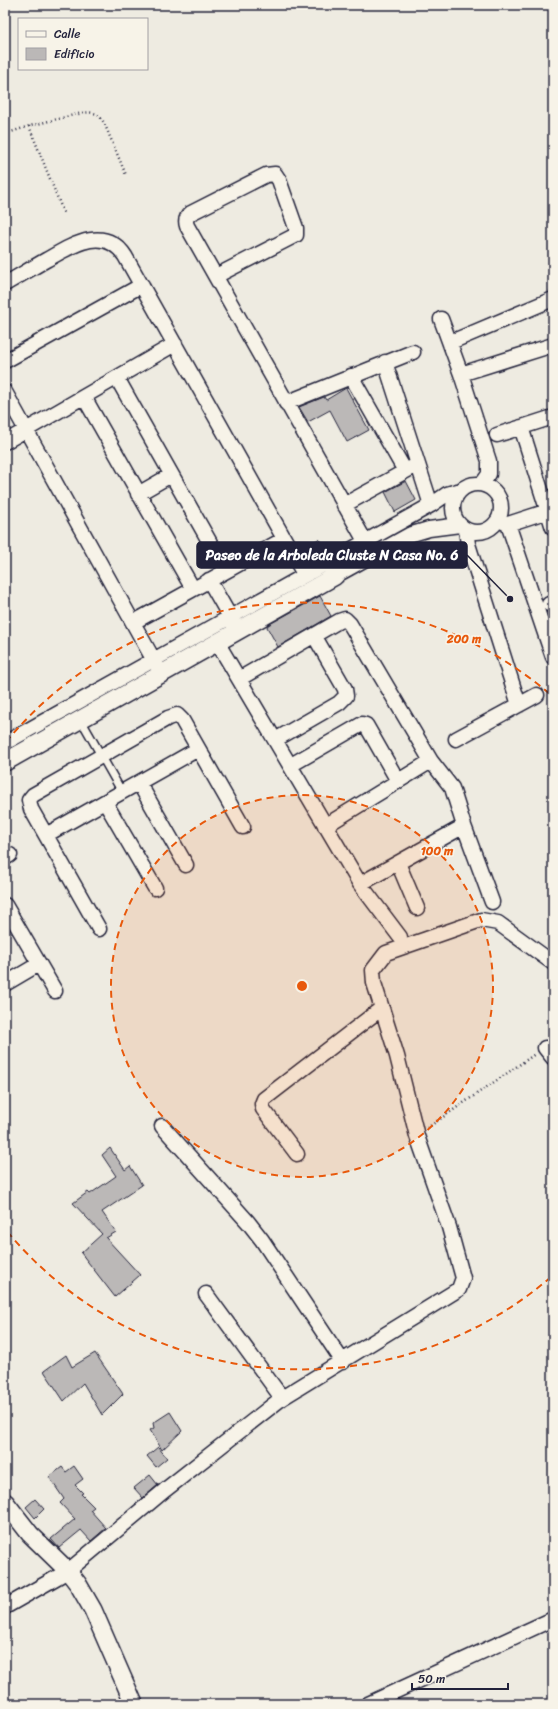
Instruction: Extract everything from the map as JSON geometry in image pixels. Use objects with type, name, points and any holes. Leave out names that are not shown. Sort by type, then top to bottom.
[{"type":"street","points":[[216,276],[296,235],[296,228],[279,180],[275,174],[266,175],[191,213],[186,219],[187,226],[365,541]]},
{"type":"street","points":[[5,284],[80,242],[105,240],[113,242],[121,250],[142,285],[304,574]]},
{"type":"street","points":[[5,361],[142,285]]},
{"type":"street","points":[[451,342],[553,299]]},
{"type":"street","points":[[441,319],[451,342],[489,461],[489,474],[482,484]]},
{"type":"street","points":[[5,442],[175,344]]},
{"type":"street","points":[[461,374],[553,345]]},
{"type":"street","points":[[286,403],[413,352]]},
{"type":"street","points":[[385,362],[411,468]]},
{"type":"street","points":[[351,376],[411,468],[430,505]]},
{"type":"street","points":[[117,378],[226,571]]},
{"type":"street","points":[[5,392],[154,658],[161,674]]},
{"type":"street","points":[[84,397],[193,589]]},
{"type":"street","points":[[497,435],[553,417]]},
{"type":"street","points":[[521,427],[548,492],[548,511],[553,528]]},
{"type":"street","points":[[344,505],[411,468]]},
{"type":"street","points":[[138,494],[171,475]]},
{"type":"street","points":[[519,705],[463,528],[456,519],[453,503],[456,496],[467,486],[482,484],[495,492],[499,498],[501,506],[500,513],[503,522],[553,657]]},
{"type":"street","points":[[5,762],[217,642],[241,630],[331,569],[365,541],[447,494],[461,490]]},
{"type":"street","points":[[5,743],[304,574],[331,569],[409,535],[428,529],[463,528],[473,532],[487,530],[503,522],[548,511]]},
{"type":"street","points":[[134,622],[284,539]]},
{"type":"street","points":[[209,580],[230,617],[241,630]]},
{"type":"street","points":[[239,679],[314,637],[339,621],[345,619],[350,624],[431,761],[452,788],[464,826],[492,902]]},
{"type":"street","points":[[275,740],[339,703],[346,696],[345,689],[314,637]]},
{"type":"street","points":[[217,642],[360,884],[400,936]]},
{"type":"street","points":[[456,739],[538,695]]},
{"type":"street","points":[[99,929],[31,809],[30,798],[101,755],[175,715],[179,716],[182,720],[243,827]]},
{"type":"street","points":[[291,765],[362,724],[366,725],[398,781]]},
{"type":"street","points":[[46,836],[198,749]]},
{"type":"street","points":[[325,826],[431,761]]},
{"type":"street","points":[[139,783],[186,865]]},
{"type":"street","points":[[105,802],[155,888]]},
{"type":"street","points":[[360,884],[464,826]]},
{"type":"street","points":[[398,863],[418,908]]},
{"type":"street","points":[[5,905],[55,991]]},
{"type":"street","points":[[5,1607],[68,1571],[171,1485],[282,1398],[343,1362],[458,1289],[462,1284],[463,1278],[449,1227],[417,1136],[397,1056],[374,983],[373,970],[386,953],[481,920],[498,923],[553,963]]},
{"type":"street","points":[[5,984],[39,964]]},
{"type":"street","points":[[297,1154],[263,1109],[262,1104],[264,1099],[382,1008]]},
{"type":"street","points":[[162,1126],[248,1222],[262,1240],[343,1362]]},
{"type":"street","points":[[206,1294],[282,1398]]},
{"type":"street","points":[[5,1502],[30,1534],[68,1571],[78,1584],[93,1610],[134,1704]]},
{"type":"street","points":[[368,1704],[553,1619]]},
{"type":"lane","points":[[81,719],[122,792]]},
{"type":"path","points":[[5,134],[29,126],[82,113],[96,113],[102,118],[126,175]]},
{"type":"path","points":[[29,126],[64,214]]},
{"type":"path","points":[[417,1136],[549,1053]]},
{"type":"building","points":[[346,388],[369,430],[347,442],[330,410],[308,422],[299,407],[324,397],[326,400]]},
{"type":"building","points":[[406,481],[416,500],[395,512],[385,492]]},
{"type":"building","points":[[319,539],[324,550],[317,554],[319,558],[308,563],[299,549]]},
{"type":"building","points":[[320,596],[331,616],[278,647],[267,627],[268,625]]},
{"type":"building","points":[[110,1148],[125,1170],[130,1166],[142,1185],[102,1212],[116,1232],[106,1238],[140,1275],[115,1297],[81,1253],[102,1234],[73,1203],[88,1192],[90,1194],[116,1176],[102,1155]]},
{"type":"building","points":[[95,1353],[123,1394],[102,1415],[83,1383],[64,1401],[44,1371],[66,1355],[72,1367]]},
{"type":"building","points":[[170,1412],[182,1431],[162,1450],[150,1430],[154,1428],[153,1423]]},
{"type":"building","points":[[158,1447],[167,1458],[156,1467],[147,1456]]},
{"type":"building","points":[[74,1466],[83,1479],[75,1485],[83,1493],[81,1494],[94,1507],[90,1510],[106,1528],[91,1541],[81,1530],[59,1548],[51,1539],[75,1519],[60,1503],[64,1499],[49,1477],[62,1467],[66,1472]]},
{"type":"building","points":[[150,1475],[158,1485],[143,1498],[134,1488]]},
{"type":"building","points":[[35,1499],[44,1509],[35,1518],[26,1507]]},
{"type":"place","name":"Paseo de la Arboleda Cluste N Casa No. 6","points":[[510,599]]}]
